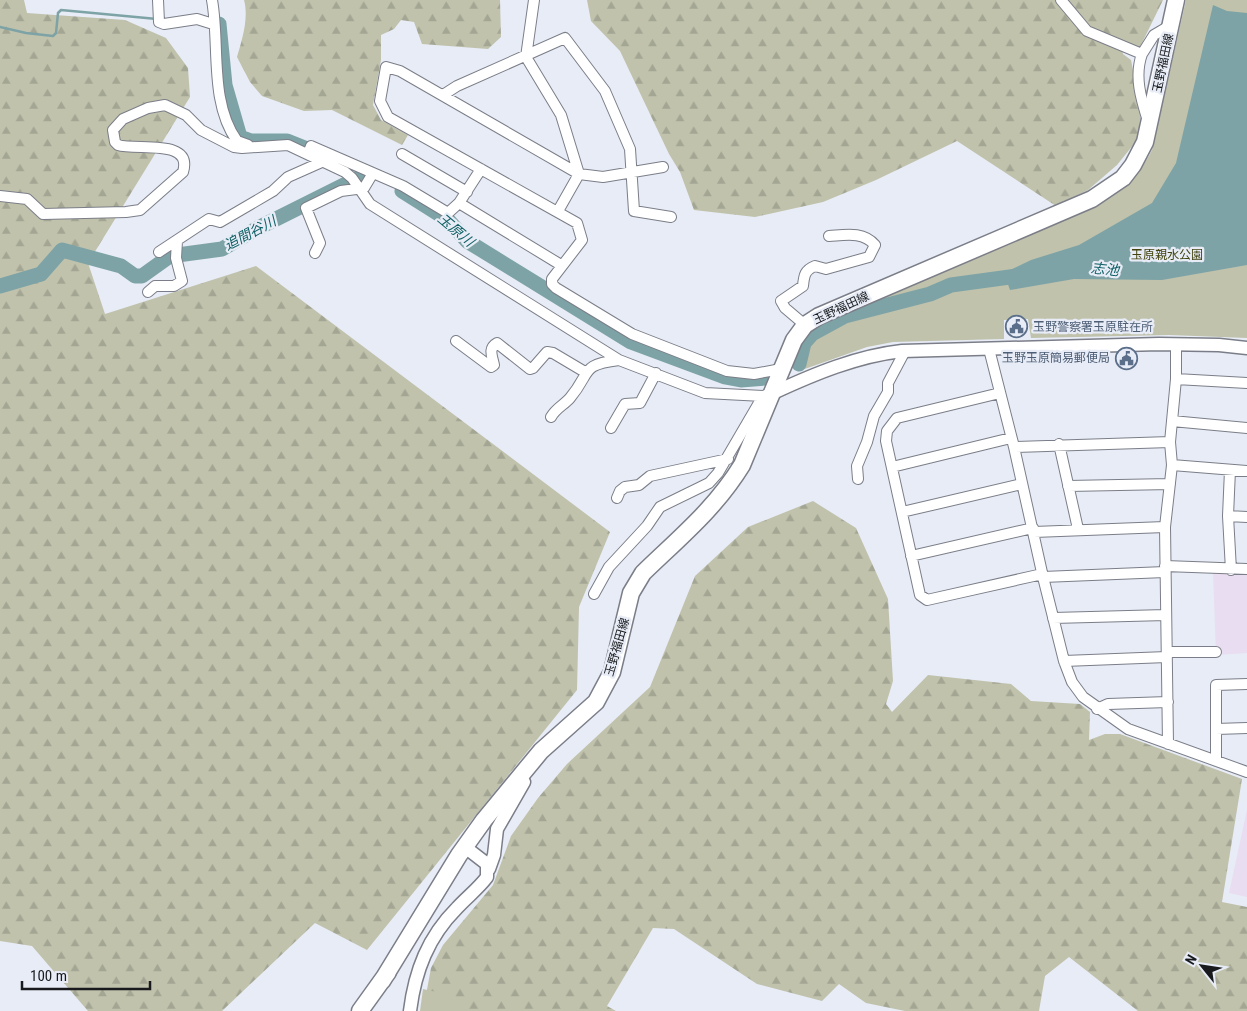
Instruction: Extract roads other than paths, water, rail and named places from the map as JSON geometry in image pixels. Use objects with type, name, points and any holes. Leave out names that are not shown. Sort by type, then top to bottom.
[{"type":"main road","name":"玉野福田線","points":[[469,850],[484,820],[542,751],[596,702],[612,672],[631,593],[643,573],[708,512],[731,483],[742,465],[768,395],[794,340],[805,325],[819,316],[1092,200],[1111,188],[1134,165],[1150,127],[1176,0]]},
{"type":"main road","name":"玉野福田線","points":[[360,1011],[469,850],[559,736]]},
{"type":"street","points":[[158,0],[159,20],[164,24],[197,20],[213,24]]},
{"type":"street","points":[[212,0],[213,24],[225,115],[237,141],[254,147]]},
{"type":"street","points":[[534,0],[526,57],[561,115],[579,174],[558,211]]},
{"type":"street","points":[[1061,0],[1086,31],[1142,54]]},
{"type":"street","points":[[1150,127],[1142,100],[1138,79],[1138,66],[1142,54],[1154,35],[1171,25]]},
{"type":"street","points":[[444,95],[457,86],[526,57],[565,38],[604,91],[630,149],[634,211],[671,217]]},
{"type":"street","points":[[663,167],[603,177],[579,174],[444,95],[390,66],[386,67],[384,71],[380,101],[388,117],[577,223],[582,240],[552,279],[556,288],[632,334],[728,371],[754,374],[781,369]]},
{"type":"street","points":[[0,196],[28,199],[43,214],[140,210],[183,172],[185,165],[183,158],[176,150],[167,148],[118,145],[115,142],[113,130],[123,119],[156,105],[174,107],[201,130],[234,147],[288,145],[309,150],[371,176],[403,186],[448,213],[459,203],[481,169]]},
{"type":"street","points":[[402,154],[467,192]]},
{"type":"street","points":[[330,159],[356,184],[370,204],[619,360],[704,393],[768,395],[809,376],[861,359],[882,353],[905,351],[1176,345],[1219,345],[1247,348]]},
{"type":"street","points":[[160,252],[209,219],[220,222],[273,191],[288,177],[330,159]]},
{"type":"street","points":[[356,184],[364,188],[371,176]]},
{"type":"street","points":[[316,253],[320,243],[306,208],[356,184]]},
{"type":"street","points":[[459,203],[561,265]]},
{"type":"street","points":[[805,325],[785,308],[781,301],[803,286],[804,275],[809,268],[816,266],[826,269],[834,267],[869,257],[874,250],[875,245],[866,237],[856,235],[829,236]]},
{"type":"street","points":[[148,292],[155,286],[174,286],[182,281],[176,255],[177,240]]},
{"type":"street","points":[[456,341],[491,367],[494,365],[491,351],[492,346],[497,343],[530,368],[533,368],[547,352],[553,353],[585,372]]},
{"type":"street","points":[[1168,744],[1165,527],[1172,465],[1170,442],[1176,379],[1176,345]]},
{"type":"street","points":[[989,349],[1064,661],[1077,690],[1097,709],[1128,729],[1247,772]]},
{"type":"street","points":[[858,480],[857,466],[867,442],[871,423],[888,392],[888,383],[905,351]]},
{"type":"street","points":[[551,417],[560,405],[569,400],[585,372],[593,365],[619,360]]},
{"type":"street","points":[[611,428],[625,404],[640,403],[656,374]]},
{"type":"street","points":[[1176,379],[1247,383]]},
{"type":"street","points":[[1000,393],[897,418],[891,424],[886,441],[920,595],[927,600],[1038,575],[1043,577],[1165,569],[1247,569]]},
{"type":"street","points":[[594,594],[609,567],[647,526],[660,507],[709,482],[728,459],[768,395]]},
{"type":"street","points":[[1172,421],[1247,428]]},
{"type":"street","points":[[892,467],[1012,442],[1059,444],[1170,442]]},
{"type":"street","points":[[1059,444],[1078,530]]},
{"type":"street","points":[[617,498],[620,490],[625,487],[639,485],[650,476],[728,459]]},
{"type":"street","points":[[1172,465],[1247,471]]},
{"type":"street","points":[[1230,470],[1228,516],[1231,570]]},
{"type":"street","points":[[902,512],[1022,484]]},
{"type":"street","points":[[1068,486],[1170,484]]},
{"type":"street","points":[[1228,516],[1247,517]]},
{"type":"street","points":[[912,556],[1033,530],[1165,527]]},
{"type":"street","points":[[1053,618],[1166,615]]},
{"type":"street","points":[[1064,661],[1216,652]]},
{"type":"street","points":[[1216,761],[1216,686],[1247,684]]},
{"type":"street","points":[[1097,709],[1108,704],[1168,702]]},
{"type":"street","points":[[1216,728],[1247,728]]},
{"type":"street","points":[[410,1011],[416,974],[430,942],[456,909],[481,886],[487,877],[488,869],[494,856],[497,829],[524,782]]},
{"type":"street","points":[[469,850],[488,869]]},
{"type":"water","points":[[1213,5],[1227,11],[1247,13],[1247,265],[1162,280],[1074,279],[1010,290],[1004,273],[1031,260],[1079,245],[1152,203],[1176,163]]},
{"type":"waterway","points":[[0,27],[26,33],[53,36],[56,33],[58,13],[61,10],[157,19]]},
{"type":"waterway","name":"玉原川","points":[[219,24],[225,85],[240,137],[251,141],[287,141],[322,155]]},
{"type":"waterway","name":"追間谷川","points":[[0,286],[41,274],[62,250],[121,266],[135,276],[142,276],[170,256],[222,249],[258,228],[364,175]]},
{"type":"waterway","name":"玉原川","points":[[402,191],[448,220],[467,241],[631,342],[725,377],[741,380],[766,378]]},
{"type":"waterway","name":"志池","points":[[799,364],[804,343],[812,334],[845,316],[930,294],[951,285],[1024,275]]},
{"type":"place","name":"玉野警察署玉原駐在所","points":[[1017,327]]},
{"type":"place","name":"玉野玉原簡易郵便局","points":[[1126,358]]},
{"type":"park label","name":"玉原親水公園","points":[[1167,255]]}]
